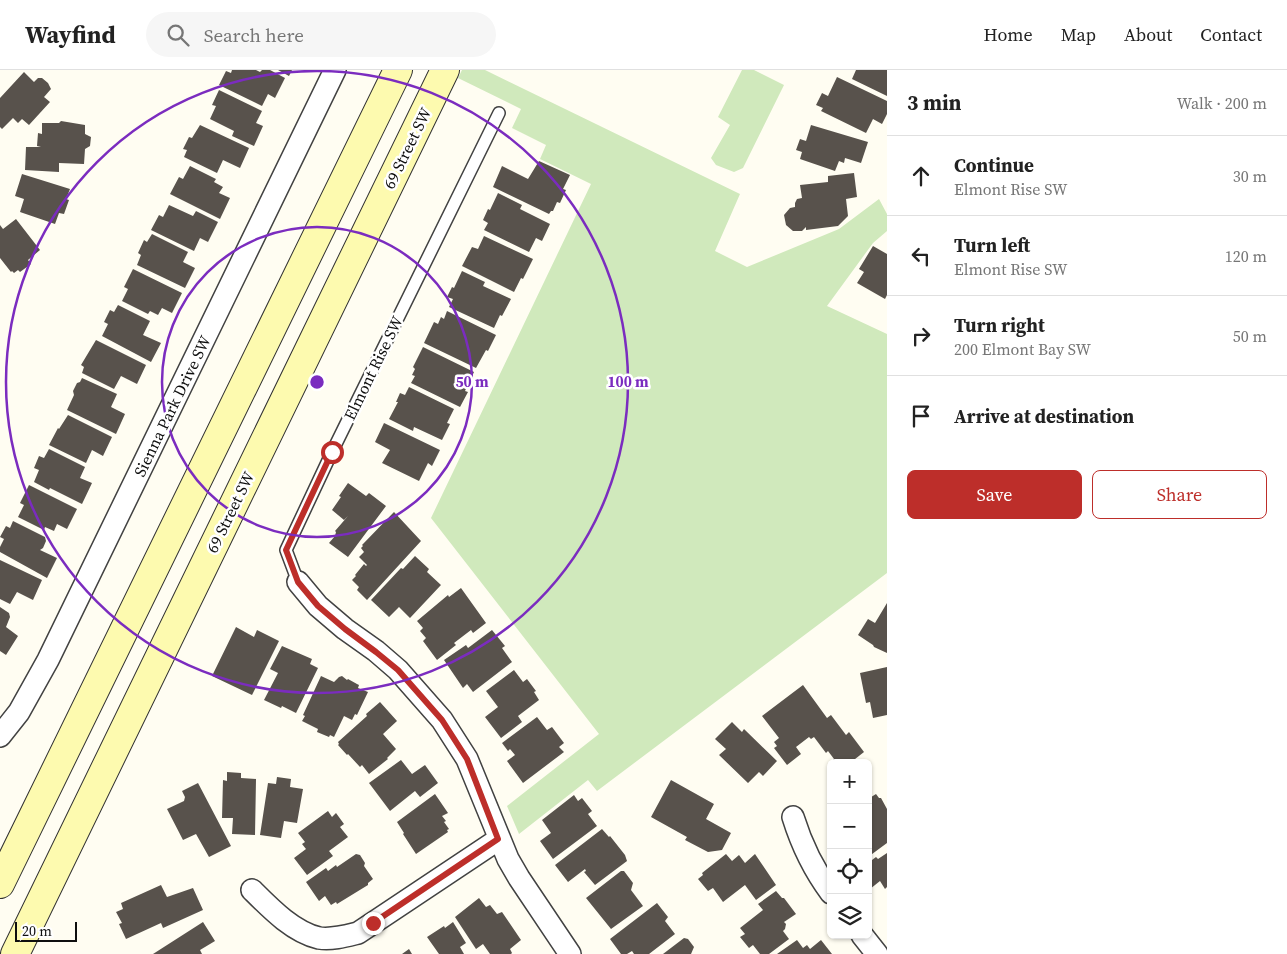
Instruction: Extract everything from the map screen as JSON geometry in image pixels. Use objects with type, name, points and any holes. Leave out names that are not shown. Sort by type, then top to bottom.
[{"type":"main road","points":[[0,884],[398,70]]},
{"type":"main road","name":"69 Street SW","points":[[15,954],[445,70]]},
{"type":"street","name":"Sienna Park Drive SW","points":[[0,736],[19,712],[48,660],[335,70]]},
{"type":"street","name":"Elmont Rise SW","points":[[298,582],[318,606],[398,670],[442,720],[467,759],[498,839],[519,878],[570,954]]},
{"type":"street","points":[[793,817],[801,844],[809,861],[827,887]]},
{"type":"street","points":[[252,890],[275,913],[306,933],[319,938],[337,938],[358,933],[498,839]]},
{"type":"street","points":[[865,939],[876,954]]},
{"type":"lane","name":"Elmont Rise SW","points":[[298,582],[286,550],[336,443],[499,113]]},
{"type":"green space","points":[[462,70],[485,70],[740,194],[715,251],[747,267],[839,229],[879,199],[887,214],[887,231],[873,243],[827,306],[887,334],[887,573],[597,791],[588,780],[519,834],[507,806],[599,734],[431,518],[591,184],[540,159],[546,145],[512,128],[521,109],[458,78]]},
{"type":"green space","points":[[742,70],[754,70],[784,85],[743,168],[734,172],[716,165],[711,158],[730,125],[718,117]]},
{"type":"building","points":[[232,70],[256,70],[260,72],[262,70],[270,70],[285,78],[275,98],[268,94],[262,106],[219,85],[226,71],[231,73]]},
{"type":"building","points":[[278,70],[292,70],[289,76]]},
{"type":"building","points":[[856,70],[887,70],[887,96],[852,79]]},
{"type":"building","points":[[24,72],[34,82],[38,78],[42,78],[48,83],[51,89],[44,97],[50,102],[29,125],[22,119],[18,123],[13,118],[2,129],[0,127],[0,98]]},
{"type":"building","points":[[837,77],[887,101],[887,114],[882,124],[873,119],[866,133],[821,111],[823,108],[816,105],[822,93],[828,96]]},
{"type":"building","points":[[219,90],[262,111],[256,123],[263,126],[254,146],[232,136],[234,131],[210,119],[216,106],[212,105]]},
{"type":"building","points":[[61,121],[85,125],[85,134],[91,137],[90,146],[85,149],[84,164],[59,163],[59,172],[25,170],[26,147],[41,147],[37,146],[38,133],[42,134],[42,123],[59,123]]},
{"type":"building","points":[[200,125],[249,148],[240,168],[223,160],[217,173],[184,157],[187,150],[183,149],[189,137],[192,138]]},
{"type":"building","points":[[811,125],[868,142],[861,163],[845,158],[844,163],[839,161],[835,171],[800,159],[802,152],[796,150],[800,139],[806,141]]},
{"type":"building","points":[[539,161],[570,175],[563,189],[566,190],[560,203],[557,202],[553,211],[549,214],[493,187],[502,166],[528,179]]},
{"type":"building","points":[[190,166],[216,179],[214,182],[223,187],[219,193],[230,198],[220,219],[170,194],[179,177],[183,179]]},
{"type":"building","points":[[854,173],[857,197],[846,199],[848,216],[838,226],[806,230],[806,227],[802,231],[793,231],[786,225],[784,215],[790,208],[795,207],[797,199],[802,198],[800,185],[828,182],[828,176]]},
{"type":"building","points":[[22,174],[70,189],[66,199],[69,200],[64,214],[59,213],[55,224],[20,212],[24,199],[15,196]]},
{"type":"building","points":[[498,193],[522,205],[520,209],[550,224],[542,241],[536,238],[529,252],[484,230],[488,223],[483,220]]},
{"type":"building","points":[[169,205],[193,216],[196,211],[218,222],[208,242],[200,238],[194,251],[151,230],[159,215],[163,217]]},
{"type":"building","points":[[16,219],[40,250],[28,260],[31,264],[20,272],[18,270],[14,273],[11,272],[0,258],[0,225],[3,229]]},
{"type":"building","points":[[152,234],[188,252],[183,262],[195,268],[185,288],[137,265],[141,255],[138,253],[144,240],[147,242]]},
{"type":"building","points":[[484,236],[533,259],[514,292],[462,266],[472,247],[478,249]]},
{"type":"building","points":[[873,246],[887,254],[887,295],[885,299],[857,283],[864,272],[859,269]]},
{"type":"building","points":[[133,269],[182,293],[172,313],[162,308],[158,315],[150,311],[148,314],[122,301],[128,289],[124,287]]},
{"type":"building","points":[[462,271],[485,282],[483,286],[511,299],[494,328],[449,307],[453,299],[447,297],[452,287],[454,288]]},
{"type":"building","points":[[118,305],[150,321],[143,335],[161,343],[151,362],[102,336],[108,324],[104,322],[110,310],[114,312]]},
{"type":"building","points":[[447,311],[496,335],[476,368],[424,343],[434,322],[438,324],[441,317],[444,319]]},
{"type":"building","points":[[96,340],[146,365],[137,384],[121,376],[114,389],[82,373],[84,367],[81,365]]},
{"type":"building","points":[[423,347],[474,372],[465,391],[468,392],[460,407],[411,383],[415,376],[412,375],[415,369],[413,367]]},
{"type":"building","points":[[82,378],[117,394],[111,407],[125,414],[116,434],[67,410],[74,395],[73,391]]},
{"type":"building","points":[[409,387],[454,409],[447,423],[450,424],[442,440],[414,427],[413,431],[389,419],[398,402],[396,402],[400,393],[405,395]]},
{"type":"building","points":[[68,415],[112,437],[103,456],[92,450],[86,463],[49,445]]},
{"type":"building","points":[[384,423],[440,450],[432,466],[428,463],[419,481],[382,463],[390,450],[375,442]]},
{"type":"building","points":[[49,449],[85,467],[80,478],[92,483],[82,504],[34,482],[39,470],[34,468],[39,456],[44,458]]},
{"type":"building","points":[[348,483],[366,496],[369,493],[386,506],[348,557],[329,543],[335,536],[335,531],[348,516],[344,520],[332,510]]},
{"type":"building","points":[[29,485],[77,509],[67,529],[57,524],[54,531],[45,527],[44,530],[18,517],[24,505],[20,503]]},
{"type":"building","points":[[394,512],[421,541],[367,600],[357,590],[359,587],[352,580],[364,564],[367,565],[359,557],[364,552],[361,548]]},
{"type":"building","points":[[13,521],[45,537],[46,541],[40,550],[57,558],[47,578],[0,552],[4,539],[0,537],[6,526],[10,528]]},
{"type":"building","points":[[415,556],[429,569],[427,572],[441,585],[410,618],[399,607],[389,617],[371,600]]},
{"type":"building","points":[[0,560],[42,580],[33,600],[17,592],[10,604],[0,599]]},
{"type":"building","points":[[461,588],[486,623],[473,633],[471,630],[437,660],[423,641],[426,638],[420,631],[423,628],[417,621],[448,595],[449,597]]},
{"type":"building","points":[[887,603],[887,653],[874,647],[858,635],[868,619],[875,623]]},
{"type":"building","points":[[0,607],[9,613],[10,617],[6,627],[18,636],[6,655],[0,651]]},
{"type":"building","points":[[236,627],[254,637],[257,630],[279,641],[252,695],[212,676]]},
{"type":"building","points":[[492,630],[505,646],[502,648],[512,662],[473,692],[467,684],[463,688],[444,660],[466,645],[468,648]]},
{"type":"building","points":[[282,646],[312,659],[310,664],[318,668],[296,713],[264,700],[278,673],[270,669]]},
{"type":"building","points":[[887,667],[887,715],[873,718],[870,702],[866,703],[860,673]]},
{"type":"building","points":[[514,670],[523,682],[527,679],[536,691],[534,692],[539,700],[518,716],[522,722],[501,738],[485,717],[498,707],[486,691]]},
{"type":"building","points":[[321,676],[334,682],[342,676],[359,685],[358,688],[368,692],[357,715],[355,714],[352,720],[344,716],[334,737],[317,732],[318,729],[302,721]]},
{"type":"building","points":[[803,685],[827,718],[831,715],[846,735],[849,732],[864,752],[855,759],[834,759],[828,751],[826,753],[814,737],[811,739],[809,737],[796,747],[801,754],[787,765],[774,748],[777,746],[774,742],[779,738],[762,716]]},
{"type":"building","points":[[380,702],[397,721],[383,734],[396,749],[388,759],[369,774],[362,765],[360,767],[347,755],[338,745],[338,742]]},
{"type":"building","points":[[537,717],[547,730],[552,727],[564,743],[559,747],[564,752],[523,783],[507,761],[515,755],[510,749],[508,751],[502,743]]},
{"type":"building","points":[[732,722],[742,732],[744,729],[777,761],[763,776],[759,772],[748,783],[719,755],[726,749],[715,739]]},
{"type":"building","points":[[401,760],[412,774],[425,765],[438,783],[420,797],[415,791],[390,811],[369,783]]},
{"type":"building","points":[[227,772],[241,773],[241,778],[256,779],[255,835],[232,834],[233,818],[222,818],[223,780],[227,781]]},
{"type":"building","points":[[277,777],[291,779],[290,787],[303,789],[297,823],[284,821],[281,838],[260,835],[268,783],[276,784]]},
{"type":"building","points":[[671,780],[714,804],[706,819],[731,833],[722,850],[708,852],[685,840],[687,837],[651,817]]},
{"type":"building","points":[[198,783],[231,846],[209,857],[196,834],[183,840],[167,809],[184,801],[185,797],[182,791]]},
{"type":"building","points":[[435,794],[448,813],[442,816],[449,829],[447,830],[448,832],[416,854],[397,822]]},
{"type":"building","points":[[876,794],[881,798],[887,809],[887,843],[872,854],[872,804],[872,796]]},
{"type":"building","points":[[574,795],[578,801],[582,798],[592,811],[588,814],[597,826],[553,859],[540,841],[551,833],[542,820]]},
{"type":"building","points":[[328,811],[332,817],[336,813],[344,824],[340,827],[348,837],[329,851],[333,856],[307,875],[294,858],[306,849],[302,844],[305,842],[298,833]]},
{"type":"building","points":[[602,829],[625,855],[627,861],[595,885],[584,872],[586,871],[585,869],[568,882],[555,865]]},
{"type":"building","points":[[887,853],[887,887],[885,889],[880,881],[872,887],[872,860],[876,857],[878,859]]},
{"type":"building","points":[[356,854],[360,855],[365,863],[364,866],[373,879],[368,885],[337,904],[336,902],[331,905],[325,896],[319,901],[306,882],[326,868],[328,871],[336,865],[337,867]]},
{"type":"building","points":[[726,854],[732,861],[739,855],[745,863],[755,854],[776,885],[756,900],[745,885],[723,902],[713,888],[708,891],[698,879],[703,875],[702,873]]},
{"type":"building","points":[[621,871],[624,871],[633,883],[631,890],[643,906],[611,929],[586,898]]},
{"type":"building","points":[[161,885],[167,897],[193,888],[203,910],[163,928],[161,923],[126,939],[119,924],[122,923],[116,912],[123,909],[121,903]]},
{"type":"building","points":[[776,891],[796,914],[784,922],[786,924],[783,931],[789,939],[769,954],[760,954],[753,945],[749,948],[740,937],[745,934],[740,928],[763,910],[758,904]]},
{"type":"building","points":[[479,898],[486,907],[490,905],[497,914],[502,912],[521,940],[510,949],[511,954],[490,954],[483,944],[476,949],[455,917]]},
{"type":"building","points":[[657,903],[668,917],[665,921],[675,934],[649,954],[634,954],[632,951],[627,954],[621,954],[610,939]]},
{"type":"building","points":[[203,922],[215,941],[200,950],[202,954],[153,954]]},
{"type":"building","points":[[453,922],[466,943],[460,947],[464,954],[439,954],[427,937]]},
{"type":"building","points":[[684,938],[688,939],[694,947],[691,954],[663,954]]},
{"type":"building","points":[[797,940],[803,948],[807,945],[810,949],[821,940],[832,954],[777,954]]},
{"type":"building","points":[[409,949],[412,954],[402,954]]},
{"type":"route","points":[[332,452],[286,550],[298,582],[318,606],[398,670],[442,720],[467,759],[498,839],[373,923]]}]
